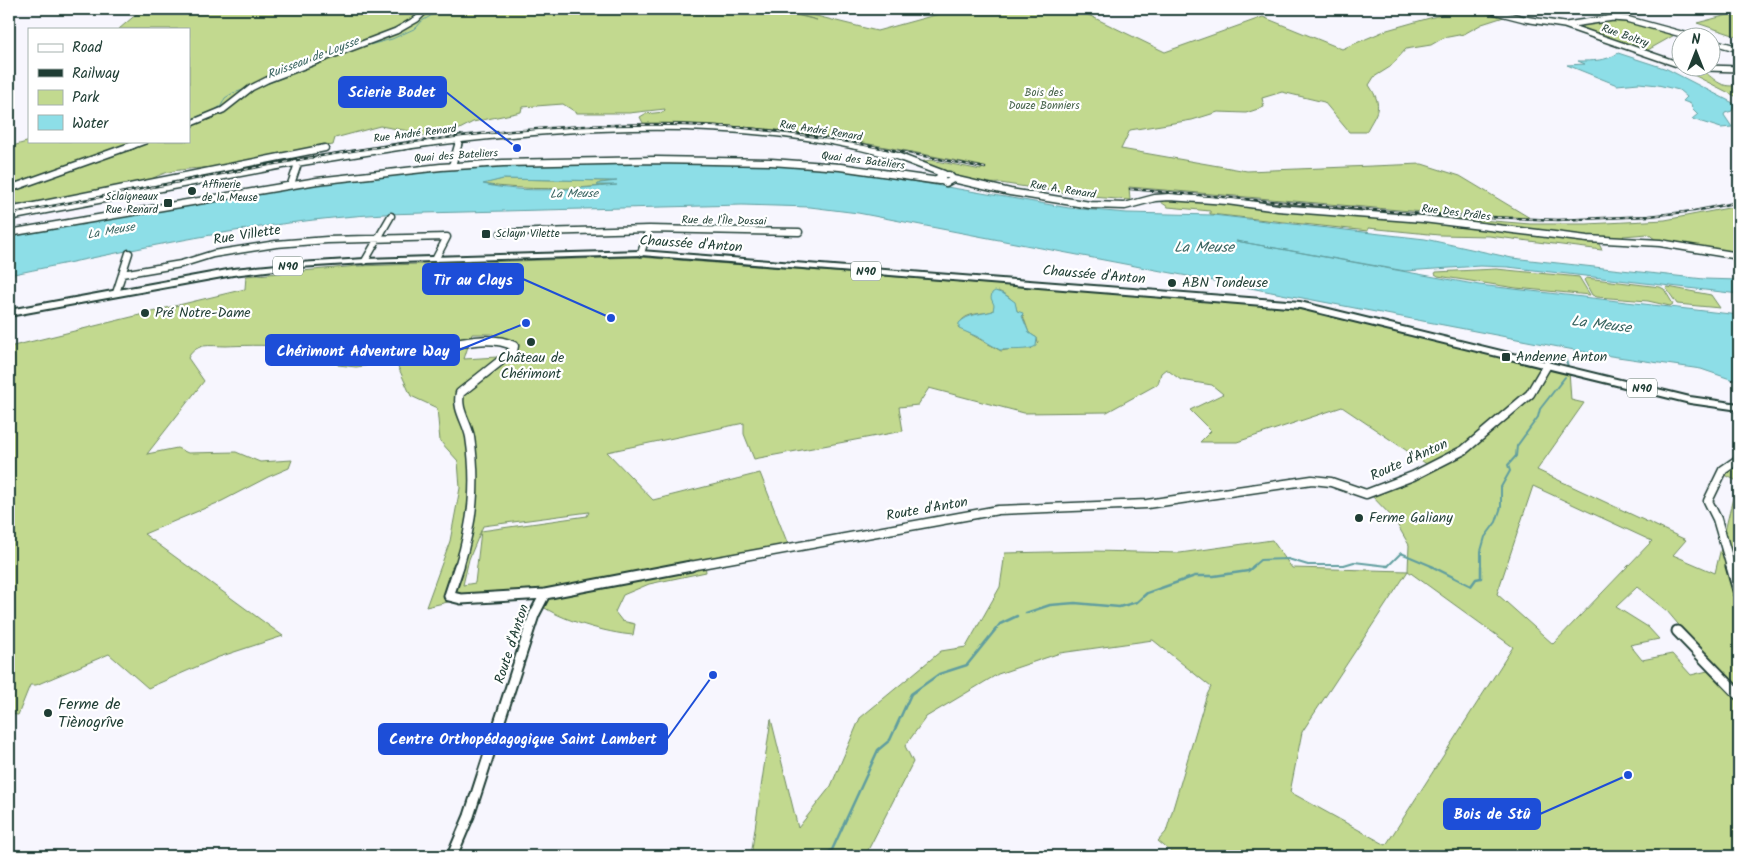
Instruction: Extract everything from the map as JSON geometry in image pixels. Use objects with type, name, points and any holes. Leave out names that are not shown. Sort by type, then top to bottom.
[{"type":"main road","name":"Chaussée d'Anton","points":[[436,258],[641,253],[1300,305],[1690,400],[1739,407]]},
{"type":"main road","name":"N90","points":[[9,313],[260,268],[436,258]]},
{"type":"street","points":[[190,124],[223,110],[250,89],[325,57],[396,31],[417,19],[427,9]]},
{"type":"street","points":[[1485,9],[1524,19],[1564,25],[1617,18],[1633,20],[1670,30]]},
{"type":"street","name":"Rue Boltry","points":[[1564,25],[1670,62]]},
{"type":"street","points":[[1720,44],[1739,49]]},
{"type":"street","points":[[1720,68],[1739,69]]},
{"type":"street","name":"Rue André Renard","points":[[9,217],[299,161],[393,146],[529,132],[596,129],[718,129],[796,136],[859,146],[954,179]]},
{"type":"street","points":[[452,166],[460,138]]},
{"type":"street","points":[[9,189],[142,142]]},
{"type":"street","points":[[9,211],[325,148]]},
{"type":"street","points":[[291,184],[299,161]]},
{"type":"street","name":"Quai des Bateliers","points":[[9,233],[291,184],[392,171],[452,166],[552,162],[736,161],[818,165],[946,183],[954,179]]},
{"type":"street","points":[[939,181],[938,177],[944,174]]},
{"type":"street","name":"Rue A. Renard","points":[[954,179],[1010,192],[1107,207],[1125,206],[1155,198],[1169,197]]},
{"type":"street","name":"Rue Des Prâles","points":[[1169,197],[1278,208],[1385,215],[1587,240],[1645,241],[1739,256]]},
{"type":"street","points":[[365,261],[391,216]]},
{"type":"street","points":[[641,253],[648,229]]},
{"type":"street","name":"Rue de l'Île Dossai","points":[[501,233],[648,229],[798,232]]},
{"type":"street","name":"Rue Villette","points":[[122,274],[181,264],[213,254],[276,244],[379,238],[447,237],[436,258]]},
{"type":"street","points":[[116,293],[129,253]]},
{"type":"street","points":[[432,348],[496,340],[502,340],[514,346],[513,351],[460,393],[457,401],[458,408],[469,432],[473,481],[472,514],[449,596],[461,599],[544,594]]},
{"type":"street","name":"Route d'Anton","points":[[452,856],[469,816],[534,615],[544,594],[789,547],[998,510],[1147,504],[1312,480],[1331,482],[1366,494],[1413,476],[1464,450],[1530,394],[1547,365]]},
{"type":"street","points":[[1739,459],[1723,470],[1708,501],[1717,519],[1739,594]]},
{"type":"street","points":[[1677,631],[1739,695]]},
{"type":"green space","name":"Bois des Douze Bonniers","points":[[137,9],[771,9],[817,20],[777,9],[788,9],[877,31],[957,9],[1076,9],[1165,52],[1263,17],[1342,49],[1387,30],[1458,10],[1486,9],[1507,16],[1482,24],[1464,34],[1443,38],[1431,45],[1406,49],[1390,67],[1374,77],[1369,85],[1378,104],[1376,114],[1366,132],[1349,132],[1324,102],[1282,92],[1262,98],[1264,107],[1246,113],[1218,112],[1192,120],[1130,130],[1121,149],[1247,171],[1422,164],[1460,176],[1530,218],[1493,218],[1129,187],[1130,200],[1092,197],[969,180],[919,162],[931,160],[981,170],[981,166],[897,149],[772,130],[730,126],[643,123],[640,117],[645,114],[664,112],[665,109],[629,113],[577,113],[563,104],[522,107],[521,112],[473,122],[454,132],[397,139],[394,138],[415,132],[380,126],[335,138],[333,145],[238,164],[176,170],[150,180],[36,202],[9,205],[9,147],[28,142],[190,142],[190,28],[120,28],[139,12]]},
{"type":"green space","points":[[1739,12],[1739,37],[1720,31],[1720,28],[1712,28],[1697,23]]},
{"type":"green space","points":[[1617,19],[1670,31],[1670,38],[1646,51],[1568,25]]},
{"type":"green space","points":[[1700,78],[1712,78],[1725,85],[1739,85],[1739,98]]},
{"type":"green space","points":[[503,179],[618,181],[597,185],[617,185],[566,188],[515,188],[481,184]]},
{"type":"green space","points":[[1160,194],[1530,224],[1587,224],[1665,220],[1739,206],[1739,253],[1659,242],[1648,234],[1623,236],[1625,240],[1597,240],[1602,250],[1489,236],[1439,235],[1368,228],[1368,231],[1210,214],[1210,211],[1168,207],[1155,198]]},
{"type":"green space","points":[[639,257],[1299,308],[1541,366],[1538,376],[1546,368],[1569,370],[1571,400],[1584,403],[1537,470],[1686,540],[1673,555],[1715,573],[1737,481],[1723,474],[1739,461],[1739,856],[1176,856],[1158,841],[1166,832],[1206,697],[1211,687],[1153,640],[1060,653],[998,674],[926,717],[905,746],[913,762],[865,856],[751,856],[771,719],[798,828],[831,786],[860,718],[941,651],[966,647],[1000,587],[1005,553],[1094,551],[1180,553],[1272,540],[1292,568],[1408,571],[1409,545],[1394,519],[1369,493],[1431,467],[1342,407],[1237,442],[1200,442],[1211,431],[1190,410],[1223,394],[1212,385],[1181,380],[1166,369],[1161,373],[1158,384],[1107,412],[1024,413],[929,388],[918,405],[899,407],[903,431],[754,459],[744,434],[744,423],[607,452],[653,500],[760,473],[789,547],[705,564],[706,572],[649,584],[623,595],[615,612],[622,621],[635,624],[633,635],[597,629],[548,610],[539,604],[544,594],[461,599],[426,607],[450,541],[460,488],[458,461],[440,441],[437,408],[411,396],[396,362],[356,367],[338,365],[330,358],[318,352],[303,349],[253,345],[203,346],[194,351],[188,358],[204,381],[147,454],[177,448],[188,453],[236,452],[260,462],[292,460],[289,468],[222,501],[144,534],[283,636],[219,657],[148,688],[109,654],[36,685],[30,685],[18,715],[9,714],[9,347],[245,289],[246,276],[358,266]],"holes":[[[998,291],[1013,301],[1017,311],[1023,316],[1029,333],[1037,338],[1038,342],[1031,349],[1017,348],[1001,351],[958,327],[960,322],[968,316],[993,311]],[[472,334],[492,334],[514,345],[514,356],[464,359]],[[1533,486],[1652,541],[1553,644],[1497,594]],[[589,512],[587,516],[481,531],[475,583],[463,585],[469,559],[483,526]],[[1408,571],[1513,647],[1386,845],[1290,792],[1302,732]],[[1637,587],[1667,611],[1716,669],[1691,675],[1672,654],[1642,660],[1630,645],[1659,639],[1648,627],[1616,607]]]},
{"type":"green space","points":[[1496,269],[1579,277],[1590,295],[1516,288],[1435,274],[1436,272]]},
{"type":"green space","points":[[1586,278],[1660,287],[1664,289],[1673,304],[1670,306],[1648,301],[1597,297],[1592,295],[1584,280]]},
{"type":"green space","points":[[1666,288],[1711,295],[1720,308],[1677,304]]},
{"type":"water","points":[[1618,53],[1667,69],[1670,71],[1670,78],[1684,78],[1733,103],[1735,105],[1732,111],[1724,115],[1732,127],[1721,128],[1692,119],[1698,114],[1691,104],[1683,101],[1687,97],[1679,90],[1639,83],[1617,85],[1567,65],[1585,64],[1578,61],[1594,61],[1614,56]]},
{"type":"water","name":"La Meuse","points":[[603,162],[735,163],[801,166],[871,174],[1069,208],[1127,213],[1213,215],[1425,239],[1512,258],[1704,279],[1739,280],[1739,294],[1508,267],[1480,266],[1405,271],[1236,241],[1479,285],[1739,315],[1739,382],[1701,369],[1590,353],[858,213],[810,207],[742,205],[384,214],[289,223],[242,230],[9,275],[9,235],[294,185],[467,167]],"holes":[[[503,179],[617,181],[597,185],[617,185],[533,190],[483,184]]]},
{"type":"water","points":[[995,291],[1004,294],[1015,302],[1017,311],[1023,313],[1022,316],[1029,333],[1037,338],[1036,346],[1024,349],[1000,350],[978,337],[959,329],[959,323],[967,317],[993,311],[994,305],[991,298],[992,293]]},
{"type":"waterway","name":"Ruisseau de Loysse","points":[[256,88],[358,48],[392,39],[416,28],[422,21],[442,9]]},
{"type":"waterway","name":"Ruisseau de Loysse","points":[[190,120],[215,110],[221,106],[225,98],[233,93],[247,89]]},
{"type":"waterway","name":"Ruisseau de Loysse","points":[[123,146],[132,142]]},
{"type":"waterway","points":[[1565,358],[1568,366]]},
{"type":"waterway","points":[[1431,566],[1471,586],[1476,579],[1481,578],[1481,551],[1485,537],[1496,522],[1501,507],[1501,487],[1510,471],[1508,465],[1516,456],[1517,446],[1538,417],[1540,409],[1565,377]]},
{"type":"waterway","points":[[1388,566],[1401,553],[1434,567]]},
{"type":"waterway","points":[[1252,567],[1260,560],[1288,559],[1308,565],[1344,565],[1354,562],[1388,566]]},
{"type":"waterway","points":[[1026,613],[1050,605],[1075,603],[1119,607],[1137,602],[1147,593],[1195,576],[1214,576],[1248,571],[1254,566]]},
{"type":"waterway","points":[[822,856],[832,850],[878,750],[890,740],[911,694],[939,674],[967,665],[1000,624],[1017,616]]},
{"type":"railway","points":[[9,214],[360,150],[449,137],[537,129],[626,125],[716,126],[784,132],[851,142],[985,168]]},
{"type":"railway","points":[[1130,189],[1421,214],[1558,220],[1649,216],[1694,211],[1739,202]]},
{"type":"place","name":"Scierie Bodet","points":[[517,148]]},
{"type":"place","name":"Affinerie de la Meuse","points":[[192,191]]},
{"type":"place","name":"Sclaigneaux Rue Renard","points":[[168,203]]},
{"type":"place","name":"Sclayn Vilette","points":[[486,234]]},
{"type":"place","name":"ABN Tondeuse","points":[[1172,283]]},
{"type":"place","name":"Pré Notre-Dame","points":[[145,313]]},
{"type":"place","name":"Tir au Clays","points":[[611,318]]},
{"type":"place","name":"Chérimont Adventure Way","points":[[526,323]]},
{"type":"place","name":"Château de Chérimont","points":[[531,342]]},
{"type":"place","name":"Andenne Anton","points":[[1506,357]]},
{"type":"place","name":"Ferme Galiany","points":[[1359,518]]},
{"type":"place","name":"Centre Orthopédagogique Saint Lambert","points":[[713,675]]},
{"type":"place","name":"Ferme de Tiènogrîve","points":[[48,713]]},
{"type":"place","name":"Bois de Stû","points":[[1628,775]]}]
